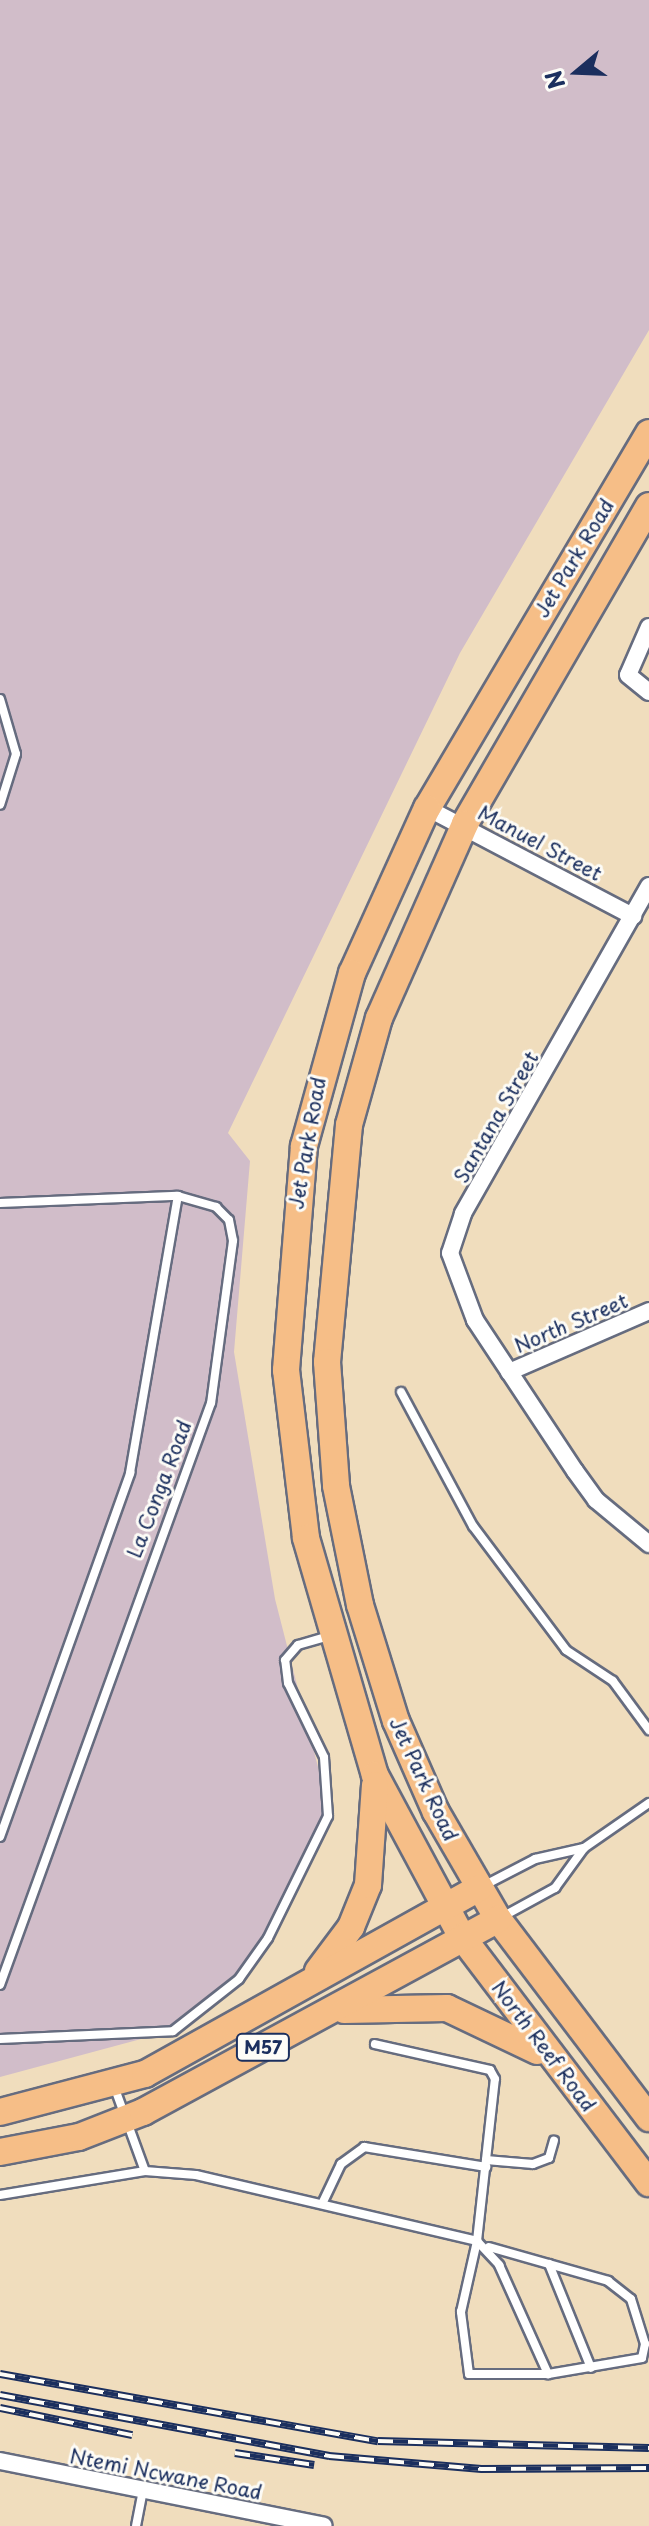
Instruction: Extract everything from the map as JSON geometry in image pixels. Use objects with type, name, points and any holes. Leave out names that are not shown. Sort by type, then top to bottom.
[{"type":"main road","name":"Jet Park Road","points":[[444,1907],[375,1775],[330,1636],[293,1457],[286,1370],[293,1227],[322,1061],[352,973],[427,808],[649,433]]},
{"type":"main road","name":"Jet Park Road","points":[[479,1888],[396,1721],[360,1605],[336,1486],[327,1362],[349,1125],[379,1018],[465,824],[649,506]]},
{"type":"main road","points":[[308,1983],[351,1927],[368,1885],[375,1775]]},
{"type":"main road","name":"M57","points":[[0,2112],[113,2085],[308,1983],[479,1888]]},
{"type":"main road","name":"North Reef Road","points":[[479,1888],[498,1919],[649,2118]]},
{"type":"main road","name":"North Reef Road","points":[[444,1907],[550,2060],[649,2183]]},
{"type":"main road","name":"M57","points":[[0,2152],[127,2119],[498,1919]]},
{"type":"main road","points":[[323,2014],[403,2003],[447,2008],[497,2026],[550,2060]]},
{"type":"street","points":[[649,627],[628,675],[649,692]]},
{"type":"street","name":"Manuel Street","points":[[427,808],[465,824],[633,916]]},
{"type":"street","name":"Santana Street","points":[[649,886],[453,1236],[451,1268],[460,1292],[509,1372],[596,1500],[649,1544]]},
{"type":"street","name":"North Street","points":[[509,1372],[649,1311]]},
{"type":"street","name":"Ntemi Ncwane Road","points":[[0,2461],[324,2526]]},
{"type":"lane","points":[[0,699],[16,754],[0,805]]},
{"type":"lane","points":[[0,1837],[130,1473],[178,1196]]},
{"type":"lane","name":"La Conga Road","points":[[0,1203],[178,1196],[216,1207],[231,1230],[211,1403],[0,1985]]},
{"type":"lane","points":[[401,1392],[473,1526],[566,1650],[613,1681],[649,1730]]},
{"type":"lane","points":[[0,2039],[173,2031],[239,1979],[326,1823],[324,1757],[288,1683],[285,1660],[298,1645],[330,1636]]},
{"type":"lane","points":[[498,1919],[555,1888],[584,1848],[649,1803]]},
{"type":"lane","points":[[479,1888],[535,1859],[584,1848]]},
{"type":"lane","points":[[0,2195],[145,2171],[322,2204],[477,2241],[621,2286],[631,2299],[645,2344],[642,2358],[548,2374],[469,2374],[461,2312],[477,2241],[496,2101],[490,2070],[375,2044]]},
{"type":"lane","points":[[113,2085],[145,2171]]},
{"type":"lane","points":[[322,2204],[341,2164],[364,2147],[486,2164],[533,2164],[549,2158],[554,2141]]},
{"type":"lane","points":[[489,2247],[548,2374]]},
{"type":"lane","points":[[549,2264],[591,2368]]},
{"type":"lane","points":[[136,2526],[143,2490]]},
{"type":"shaded area","points":[[0,0],[649,0],[649,330],[460,653],[228,1133],[250,1161],[234,1352],[275,1599],[329,1810],[246,1969],[167,2032],[0,2077]]},
{"type":"railway","points":[[0,2374],[378,2441],[649,2448]]},
{"type":"railway","points":[[0,2395],[329,2456],[481,2469],[649,2468]]},
{"type":"railway","points":[[0,2408],[132,2435]]},
{"type":"railway","points":[[235,2453],[314,2465]]}]
